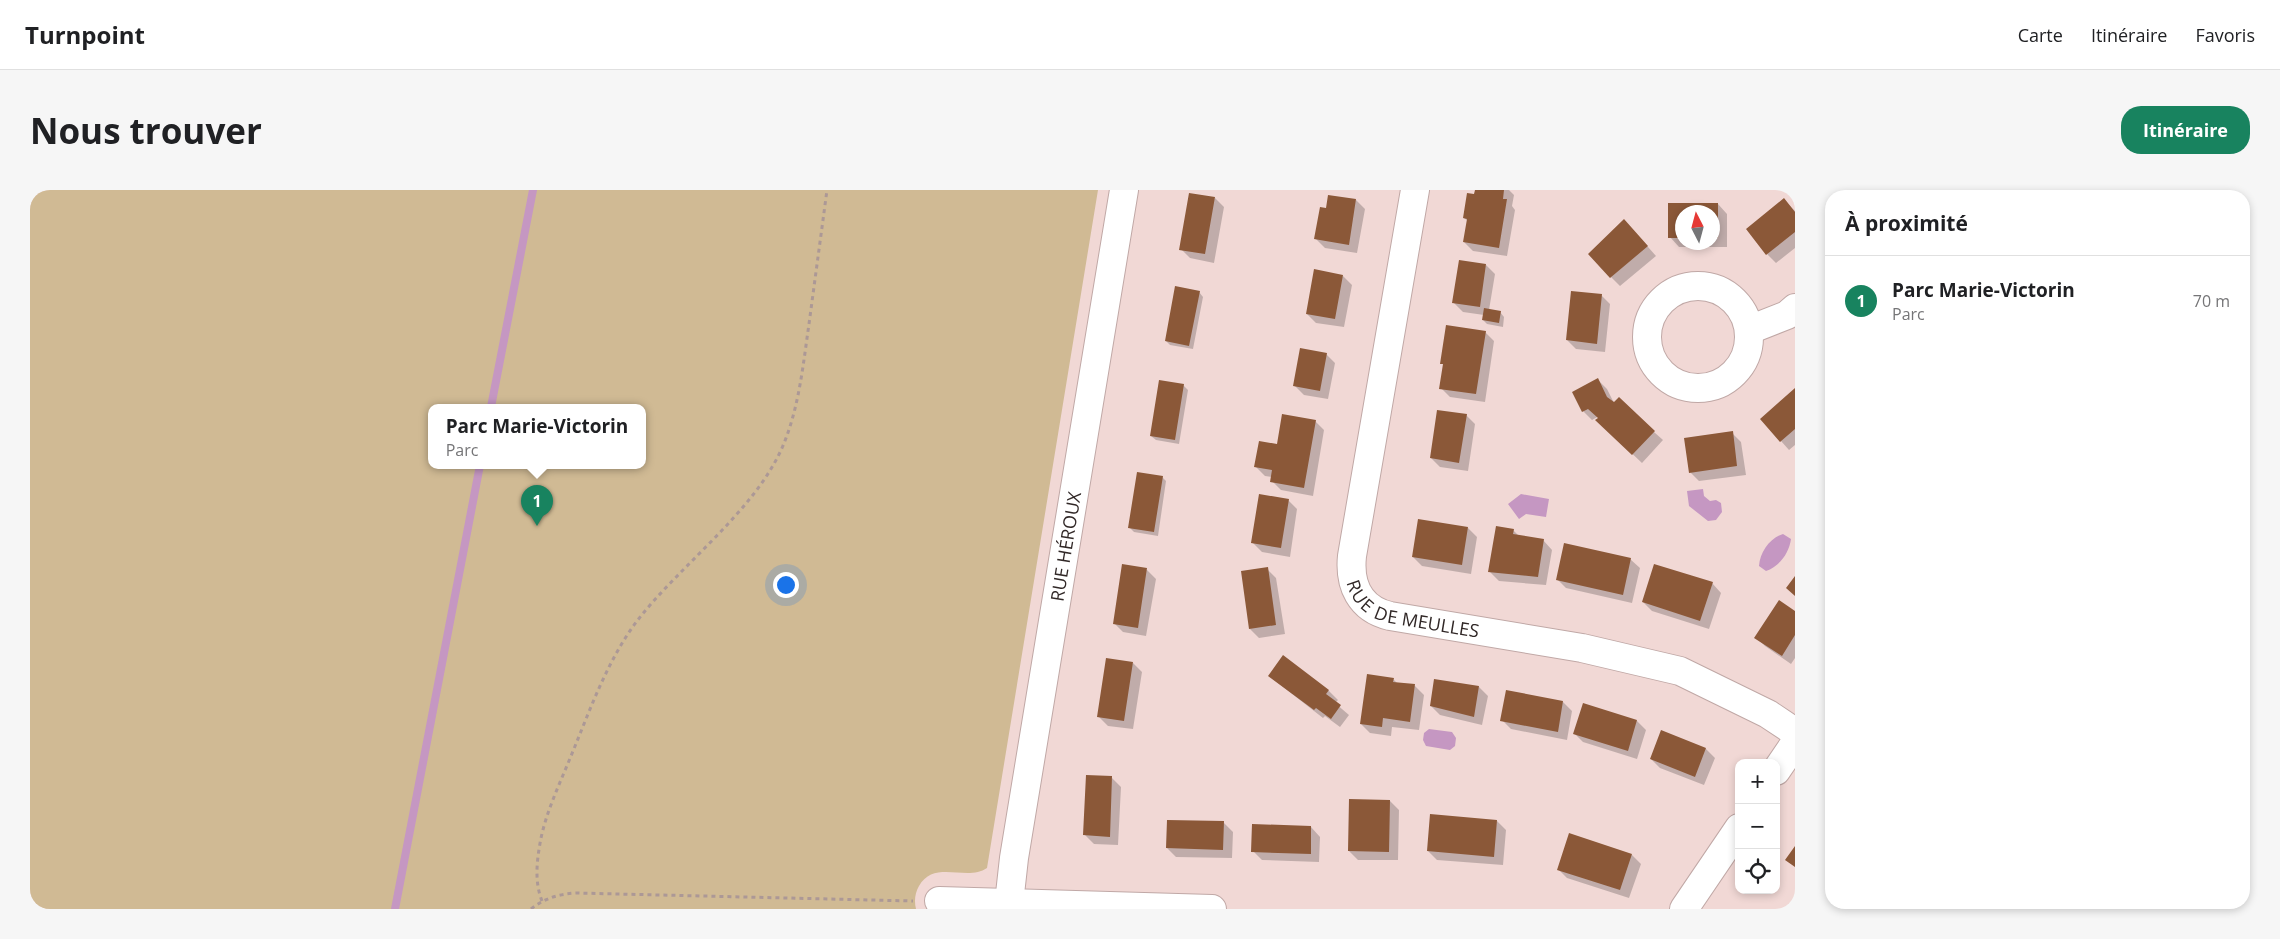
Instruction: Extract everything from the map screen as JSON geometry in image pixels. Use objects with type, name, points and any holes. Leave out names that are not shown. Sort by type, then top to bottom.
[{"type":"street","name":"RUE HÉROUX","points":[[1009,903],[1014,858],[1124,190]]},
{"type":"street","name":"RUE DE MEULLES","points":[[1415,190],[1352,556],[1352,579],[1362,600],[1375,611],[1390,616],[1582,648],[1680,671],[1768,714],[1795,732]]},
{"type":"street","points":[[1749,330],[1787,315],[1795,308]]},
{"type":"street","points":[[1780,766],[1795,743]]},
{"type":"street","points":[[1684,909],[1735,834]]},
{"type":"street","points":[[938,901],[1212,909]]},
{"type":"path","points":[[542,900],[537,884],[538,858],[547,815],[588,715],[617,652],[639,620],[751,496],[782,448],[796,403],[827,190]]},
{"type":"path","points":[[531,909],[542,900],[564,894],[589,893],[938,901]]},
{"type":"shaded area","points":[[30,190],[1098,190],[987,868],[979,872],[970,873],[942,872],[925,878],[917,891],[916,909],[30,909]]},
{"type":"shaded area","points":[[1703,489],[1704,496],[1710,501],[1716,500],[1721,503],[1722,512],[1716,520],[1708,521],[1689,506],[1687,491]]},
{"type":"shaded area","points":[[1521,494],[1549,499],[1546,517],[1526,514],[1519,519],[1508,504]]},
{"type":"shaded area","points":[[1783,534],[1791,539],[1788,549],[1776,566],[1766,571],[1759,566],[1761,556],[1770,542]]},
{"type":"shaded area","points":[[1429,729],[1452,732],[1456,738],[1455,746],[1450,750],[1426,746],[1423,740],[1424,733]]},
{"type":"building","points":[[1475,190],[1504,190],[1503,199],[1507,199],[1499,248],[1463,242],[1467,219],[1463,218],[1467,193],[1474,194]]},
{"type":"building","points":[[1189,193],[1215,197],[1205,254],[1179,250]]},
{"type":"building","points":[[1328,195],[1356,199],[1349,245],[1314,239],[1320,207],[1326,208]]},
{"type":"building","points":[[1784,198],[1795,212],[1795,232],[1766,255],[1746,229]]},
{"type":"building","points":[[1668,203],[1718,203],[1718,205],[1675,205],[1675,238],[1668,238]]},
{"type":"building","points":[[1624,219],[1648,246],[1610,278],[1588,254]]},
{"type":"building","points":[[1459,260],[1486,264],[1480,307],[1452,303]]},
{"type":"building","points":[[1314,269],[1343,275],[1335,319],[1306,314]]},
{"type":"building","points":[[1175,286],[1200,291],[1189,346],[1165,341]]},
{"type":"building","points":[[1571,291],[1602,294],[1597,344],[1566,340]]},
{"type":"building","points":[[1484,308],[1501,311],[1499,323],[1482,320]]},
{"type":"building","points":[[1446,325],[1486,331],[1476,394],[1439,389],[1443,364],[1440,364]]},
{"type":"building","points":[[1300,348],[1327,353],[1320,391],[1293,386]]},
{"type":"building","points":[[1598,378],[1607,397],[1614,402],[1619,397],[1655,431],[1632,455],[1595,420],[1598,418],[1588,409],[1582,412],[1572,392]]},
{"type":"building","points":[[1159,380],[1184,384],[1175,440],[1150,436]]},
{"type":"building","points":[[1795,388],[1795,429],[1780,442],[1760,419]]},
{"type":"building","points":[[1437,410],[1467,414],[1459,463],[1430,458]]},
{"type":"building","points":[[1282,414],[1316,420],[1304,488],[1270,482],[1272,470],[1254,467],[1259,441],[1277,444]]},
{"type":"building","points":[[1733,431],[1737,466],[1689,473],[1684,438]]},
{"type":"building","points":[[1137,472],[1163,476],[1154,532],[1128,528]]},
{"type":"building","points":[[1259,494],[1289,499],[1281,548],[1251,543]]},
{"type":"building","points":[[1418,519],[1468,527],[1462,565],[1412,557]]},
{"type":"building","points":[[1496,526],[1514,529],[1513,534],[1544,539],[1538,577],[1488,572]]},
{"type":"building","points":[[1564,543],[1631,558],[1623,595],[1556,580]]},
{"type":"building","points":[[1122,564],[1147,568],[1138,628],[1113,624]]},
{"type":"building","points":[[1654,564],[1713,582],[1700,621],[1642,602]]},
{"type":"building","points":[[1268,567],[1276,625],[1249,629],[1241,571]]},
{"type":"building","points":[[1795,576],[1795,596],[1786,588]]},
{"type":"building","points":[[1779,600],[1795,611],[1795,635],[1782,656],[1754,638]]},
{"type":"building","points":[[1283,655],[1329,690],[1326,694],[1341,705],[1331,719],[1316,708],[1314,710],[1268,676]]},
{"type":"building","points":[[1106,658],[1133,662],[1124,721],[1097,717]]},
{"type":"building","points":[[1367,674],[1394,678],[1393,682],[1415,684],[1410,722],[1383,718],[1382,727],[1360,724]]},
{"type":"building","points":[[1434,679],[1479,686],[1474,717],[1430,706]]},
{"type":"building","points":[[1506,690],[1563,701],[1558,732],[1500,721]]},
{"type":"building","points":[[1583,703],[1637,720],[1628,751],[1573,734]]},
{"type":"building","points":[[1661,730],[1706,748],[1695,777],[1650,759]]},
{"type":"building","points":[[1086,775],[1112,776],[1110,837],[1083,835]]},
{"type":"building","points":[[1349,799],[1390,800],[1389,852],[1348,851]]},
{"type":"building","points":[[1430,814],[1497,820],[1494,857],[1427,851]]},
{"type":"building","points":[[1167,820],[1224,821],[1223,850],[1166,848]]},
{"type":"building","points":[[1252,824],[1311,826],[1311,854],[1251,852]]},
{"type":"building","points":[[1569,833],[1632,854],[1620,890],[1557,870]]},
{"type":"building","points":[[1795,846],[1795,867],[1785,860]]},
{"type":"waterway","points":[[492,404],[533,190]]},
{"type":"waterway","points":[[395,909],[479,469]]},
{"type":"place","name":"Parc Marie-Victorin","points":[[537,526]]}]
